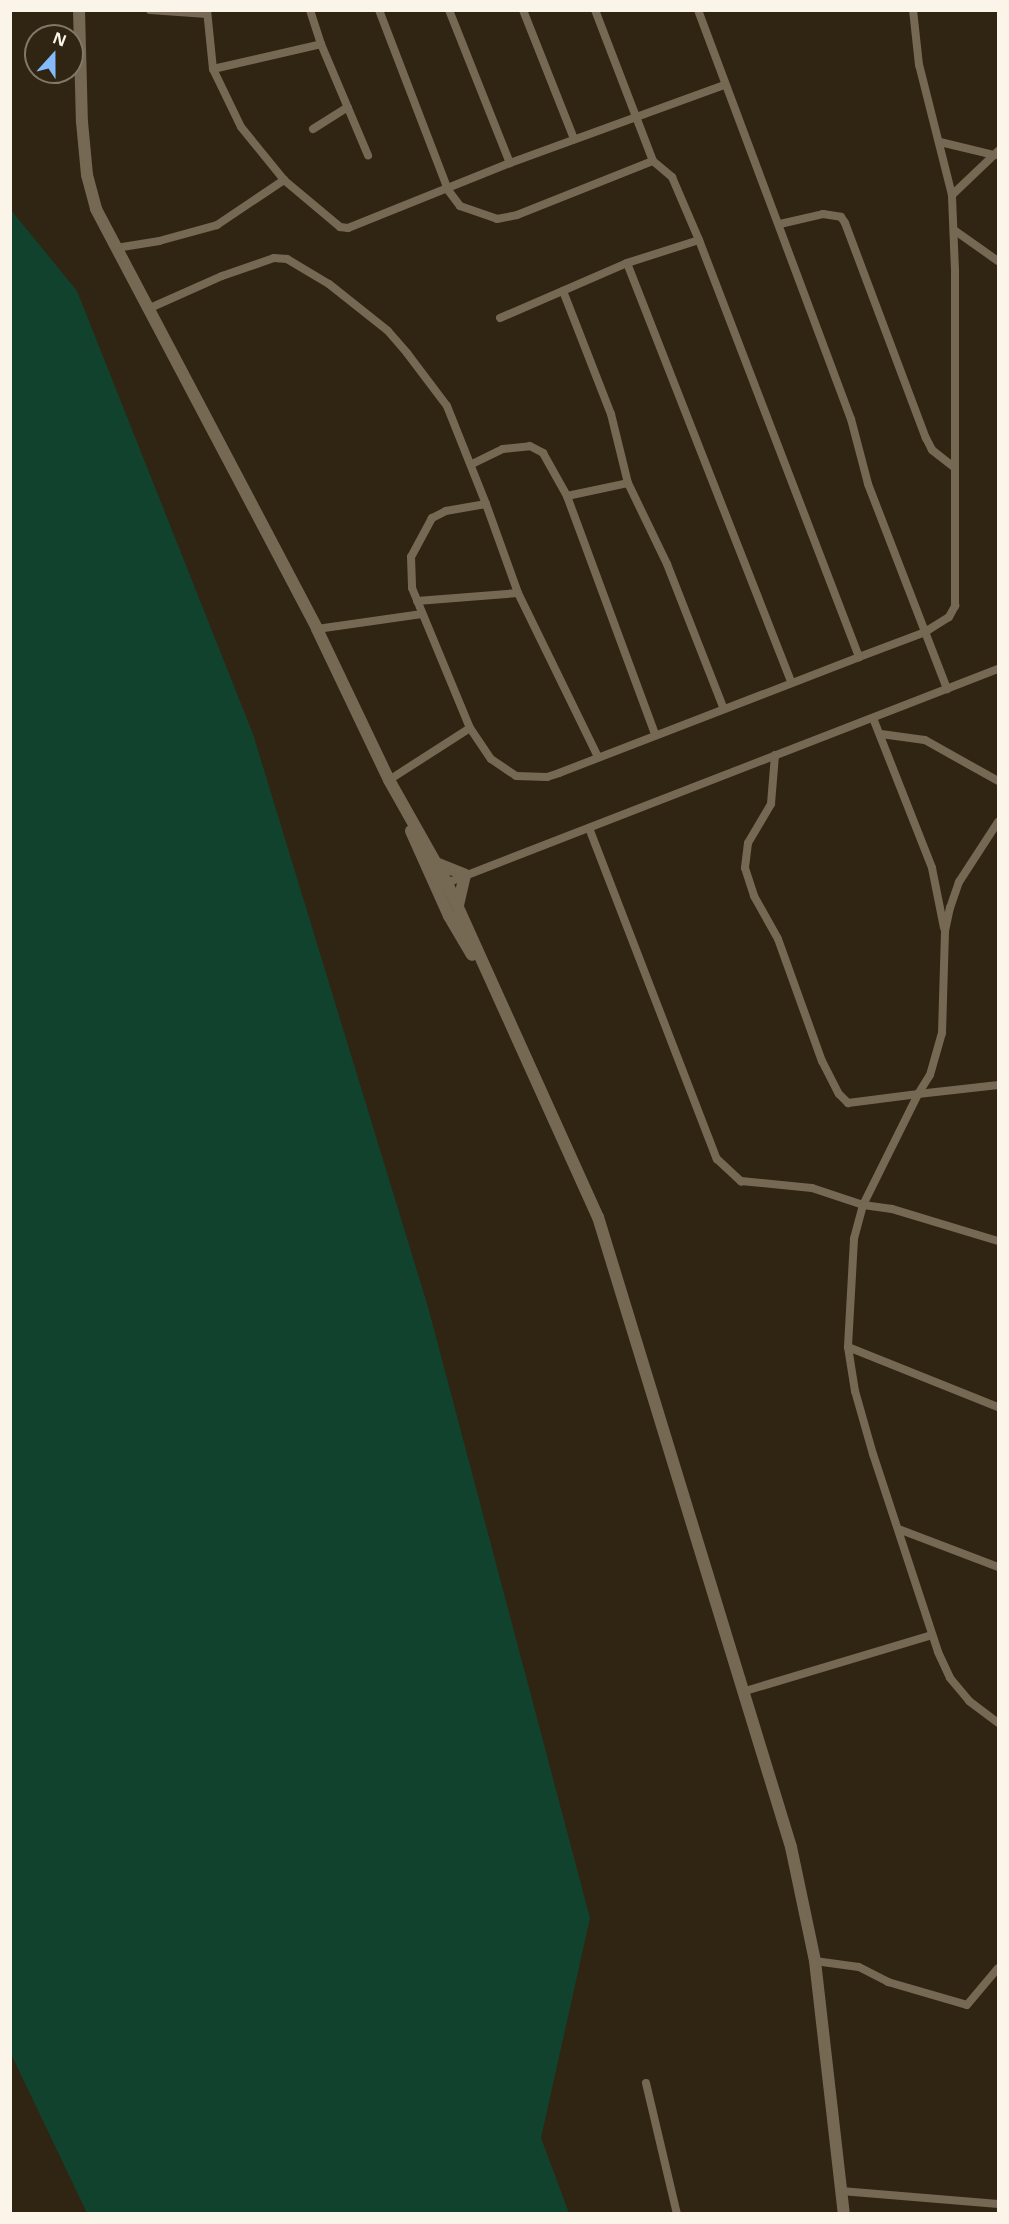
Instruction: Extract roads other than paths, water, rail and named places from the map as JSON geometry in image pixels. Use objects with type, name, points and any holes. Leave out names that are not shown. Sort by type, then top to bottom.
[{"type":"street","points":[[79,10],[82,122],[87,175],[96,209],[317,629],[389,780],[436,863],[441,885],[458,906],[488,981]]},
{"type":"street","points":[[150,10],[207,12],[213,69],[241,126],[284,180],[335,224],[348,228],[448,190],[510,163],[724,85]]},
{"type":"street","points":[[310,10],[321,44],[368,155]]},
{"type":"street","points":[[379,10],[448,190],[460,206],[497,219],[517,215],[653,161]]},
{"type":"street","points":[[449,10],[510,163]]},
{"type":"street","points":[[522,10],[574,139]]},
{"type":"street","points":[[595,10],[653,161],[672,177],[699,240],[860,657]]},
{"type":"street","points":[[698,10],[724,85],[780,224],[851,419],[868,484],[947,689]]},
{"type":"street","points":[[486,504],[446,511],[424,528],[411,557],[417,601],[470,728],[491,759],[516,776],[547,777],[723,707],[925,632],[950,617],[955,606],[956,468],[952,195],[919,65],[913,10]]},
{"type":"street","points":[[213,69],[321,44]]},
{"type":"street","points":[[313,129],[348,107]]},
{"type":"street","points":[[940,142],[997,153]]},
{"type":"street","points":[[952,195],[997,153]]},
{"type":"street","points":[[116,248],[159,242],[217,225],[284,180]]},
{"type":"street","points":[[780,224],[823,214],[841,217],[926,438],[932,450],[956,468]]},
{"type":"street","points":[[954,230],[999,261]]},
{"type":"street","points":[[500,318],[627,263],[699,240]]},
{"type":"street","points":[[150,308],[165,298],[274,258],[299,265],[379,324],[407,353],[447,406],[472,464],[518,592],[598,757]]},
{"type":"street","points":[[627,263],[792,683]]},
{"type":"street","points":[[563,291],[611,414],[628,483],[667,564],[723,707]]},
{"type":"street","points":[[472,464],[502,449],[530,446],[543,453],[567,496],[654,734]]},
{"type":"street","points":[[567,496],[628,483]]},
{"type":"street","points":[[417,601],[518,592]]},
{"type":"street","points":[[317,629],[422,614]]},
{"type":"street","points":[[441,885],[999,669]]},
{"type":"street","points":[[873,718],[932,868],[945,931],[942,1033],[939,1054],[862,1205],[854,1239],[848,1347],[858,1402],[901,1530],[932,1635],[950,1678],[969,1701],[999,1723]]},
{"type":"street","points":[[389,780],[470,728]]},
{"type":"street","points":[[881,734],[924,740],[999,781]]},
{"type":"street","points":[[775,755],[771,804],[748,843],[745,868],[754,896],[778,939],[822,1061],[839,1094],[848,1103],[999,1085]]},
{"type":"street","points":[[402,804],[488,981],[598,1217],[791,1847],[815,1961],[844,2214]]},
{"type":"street","points":[[945,931],[959,882],[999,822]]},
{"type":"street","points":[[589,828],[717,1159],[741,1181],[812,1188],[862,1205],[892,1209],[999,1241]]},
{"type":"street","points":[[436,863],[465,875]]},
{"type":"street","points":[[458,906],[465,875]]},
{"type":"street","points":[[848,1347],[999,1407]]},
{"type":"street","points":[[901,1530],[999,1567]]},
{"type":"street","points":[[742,1692],[932,1635]]},
{"type":"street","points":[[815,1961],[859,1967],[888,1982],[967,2006],[999,1968]]},
{"type":"street","points":[[646,2083],[677,2214]]},
{"type":"street","points":[[841,2191],[999,2204]]}]
